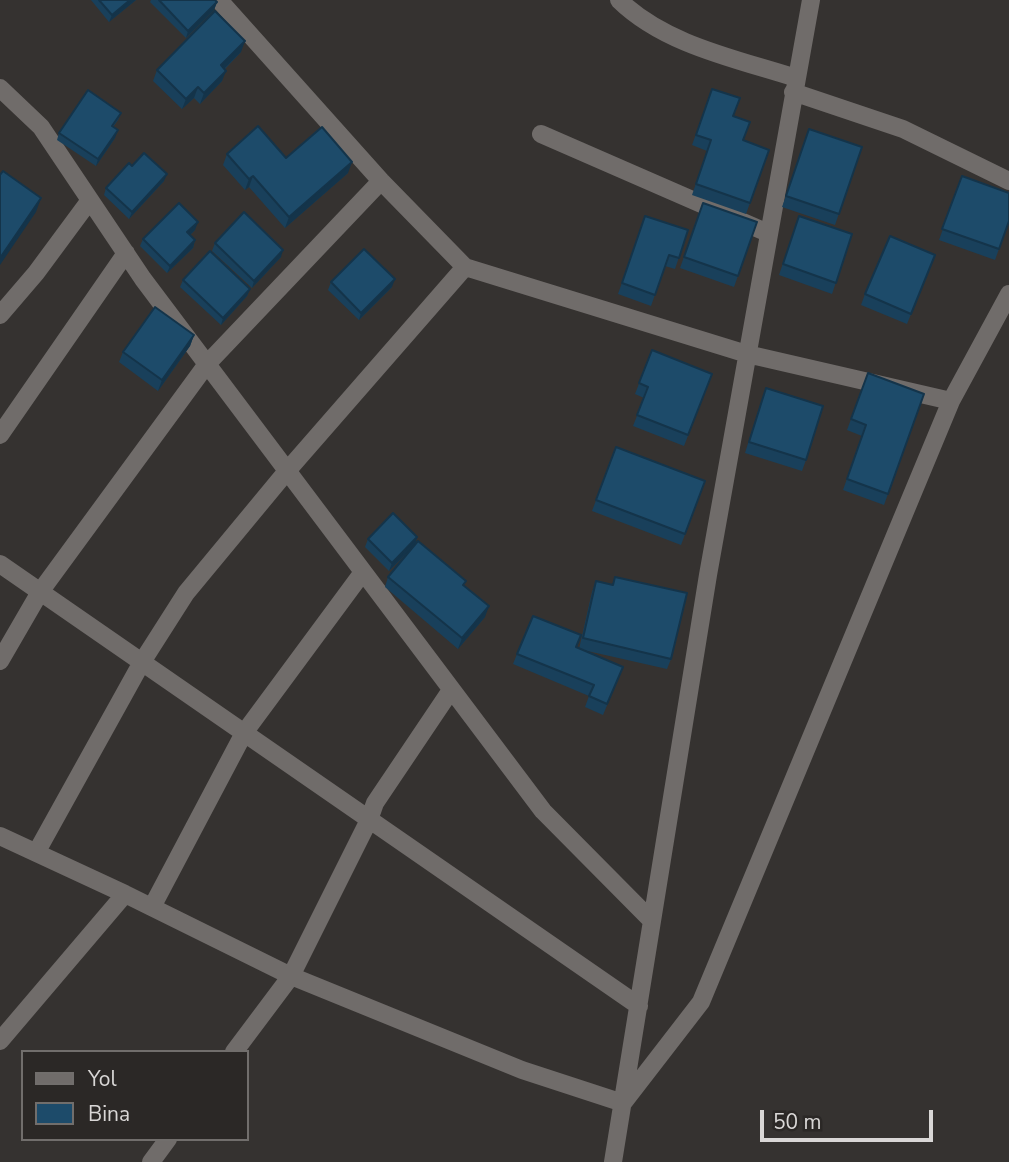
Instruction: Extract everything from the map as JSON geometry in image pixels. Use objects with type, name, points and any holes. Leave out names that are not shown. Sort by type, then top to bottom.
[{"type":"street","points":[[219,0],[381,180],[465,267],[747,354],[951,401]]},
{"type":"street","points":[[619,0],[636,17],[696,46],[903,129],[1009,181]]},
{"type":"street","points":[[613,1162],[705,588],[811,0]]},
{"type":"street","points":[[0,88],[41,127],[126,253],[206,364],[543,811],[652,920]]},
{"type":"street","points":[[541,134],[768,233]]},
{"type":"street","points":[[0,661],[40,592],[206,364],[381,180]]},
{"type":"street","points":[[0,315],[36,273],[90,200]]},
{"type":"street","points":[[0,435],[126,253]]},
{"type":"street","points":[[36,853],[142,662],[186,593],[287,471],[465,267]]},
{"type":"street","points":[[623,1103],[701,1002],[951,401],[1009,294]]},
{"type":"street","points":[[0,564],[639,1006]]},
{"type":"street","points":[[152,907],[244,733],[363,572]]},
{"type":"street","points":[[236,1050],[291,976],[375,803],[451,690]]},
{"type":"street","points":[[0,836],[291,976],[522,1070],[623,1103]]},
{"type":"street","points":[[0,1041],[125,894]]},
{"type":"street","points":[[151,1162],[167,1141]]},
{"type":"building","points":[[99,0],[130,0],[112,15]]},
{"type":"building","points":[[159,0],[215,0],[217,2],[188,31]]},
{"type":"building","points":[[215,11],[245,41],[221,65],[226,71],[204,93],[198,87],[186,99],[157,70]]},
{"type":"building","points":[[712,89],[740,98],[733,116],[750,122],[743,140],[769,150],[750,203],[696,184],[711,140],[696,135]]},
{"type":"building","points":[[88,90],[121,113],[112,126],[118,130],[98,159],[59,133]]},
{"type":"building","points":[[258,126],[286,158],[322,127],[352,162],[289,217],[253,176],[249,179],[227,154]]},
{"type":"building","points":[[809,129],[862,147],[839,214],[786,196]]},
{"type":"building","points":[[144,153],[167,174],[132,212],[106,188],[129,163],[132,166]]},
{"type":"building","points":[[3,171],[41,198],[0,258],[0,175]]},
{"type":"building","points":[[962,176],[1009,193],[1009,221],[999,249],[942,229]]},
{"type":"building","points":[[179,203],[198,222],[187,232],[195,240],[170,266],[143,239]]},
{"type":"building","points":[[703,203],[757,222],[738,276],[684,257]]},
{"type":"building","points":[[244,212],[283,250],[254,281],[215,243]]},
{"type":"building","points":[[645,216],[688,230],[679,258],[669,255],[655,295],[622,283]]},
{"type":"building","points":[[799,216],[852,234],[836,283],[783,264]]},
{"type":"building","points":[[890,236],[935,255],[911,314],[865,294]]},
{"type":"building","points":[[364,249],[395,279],[361,313],[331,282]]},
{"type":"building","points":[[210,251],[250,289],[223,318],[183,280]]},
{"type":"building","points":[[155,307],[194,335],[162,380],[123,352]]},
{"type":"building","points":[[652,350],[712,374],[688,435],[637,415],[648,387],[639,383]]},
{"type":"building","points":[[868,373],[924,394],[888,494],[847,479],[866,425],[851,419]]},
{"type":"building","points":[[766,388],[823,406],[806,460],[749,442]]},
{"type":"building","points":[[616,447],[705,481],[685,534],[596,500]]},
{"type":"building","points":[[393,513],[417,537],[392,563],[368,539]]},
{"type":"building","points":[[418,541],[466,581],[463,585],[489,606],[462,638],[388,577]]},
{"type":"building","points":[[615,577],[687,593],[671,659],[583,638],[596,581],[613,585]]},
{"type":"building","points":[[533,616],[581,635],[576,647],[623,667],[607,704],[589,696],[594,685],[517,654]]}]
